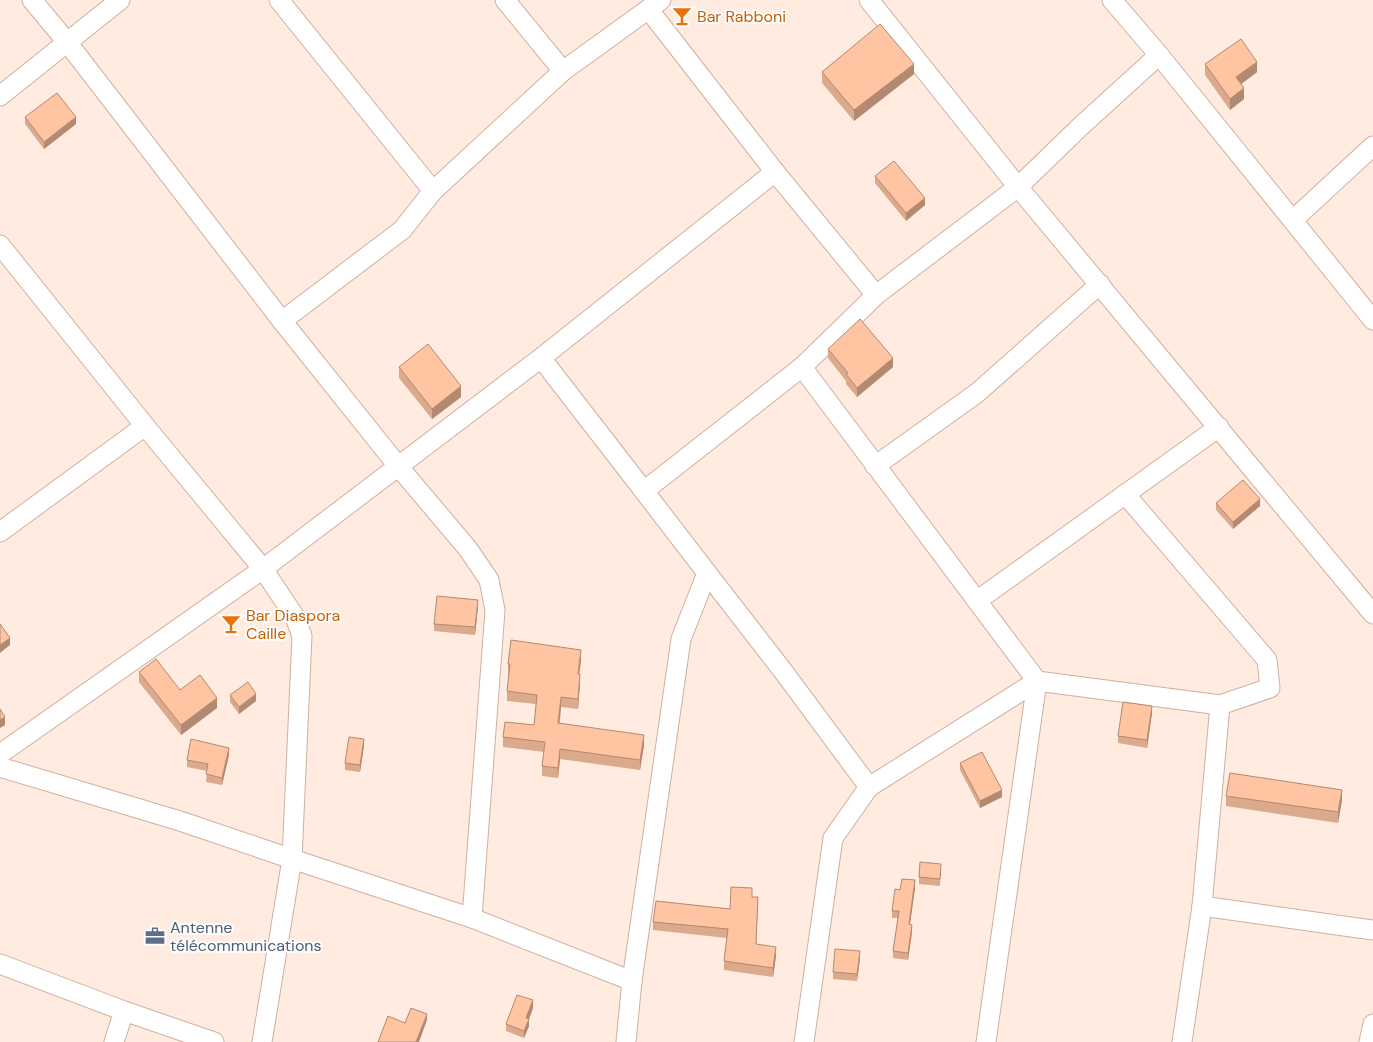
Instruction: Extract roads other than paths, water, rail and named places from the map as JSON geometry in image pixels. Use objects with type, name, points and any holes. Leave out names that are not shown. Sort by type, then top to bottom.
[{"type":"street","points":[[32,0],[67,42],[282,321],[398,466],[468,549],[490,580],[495,610],[472,918]]},
{"type":"street","points":[[0,96],[120,0]]},
{"type":"street","points":[[279,0],[433,191]]},
{"type":"street","points":[[505,0],[563,71]]},
{"type":"street","points":[[869,0],[1018,187],[1373,614]]},
{"type":"street","points":[[1112,0],[1159,55],[1373,320]]},
{"type":"street","points":[[282,321],[402,230],[433,191],[563,71],[655,5],[775,172],[876,295]]},
{"type":"street","points":[[644,491],[802,367],[876,295],[1018,187],[1159,55]]},
{"type":"street","points":[[1293,220],[1373,146]]},
{"type":"street","points":[[0,754],[263,569],[542,358],[775,172]]},
{"type":"street","points":[[0,245],[263,569],[295,617],[302,636],[292,860],[262,1042]]},
{"type":"street","points":[[875,466],[977,393],[1100,284]]},
{"type":"street","points":[[542,358],[783,671],[869,788]]},
{"type":"street","points":[[802,367],[1037,680],[986,1042]]},
{"type":"street","points":[[2,528],[145,426]]},
{"type":"street","points":[[978,600],[1219,427]]},
{"type":"street","points":[[804,1042],[833,838],[869,788],[1037,680],[1220,705],[1270,688],[1267,660],[1125,494]]},
{"type":"street","points":[[626,1042],[632,981],[682,639],[706,573]]},
{"type":"street","points":[[1182,1042],[1202,906],[1220,705]]},
{"type":"street","points":[[0,767],[180,821],[292,860],[472,918],[632,981]]},
{"type":"street","points":[[1202,906],[1373,930]]},
{"type":"street","points":[[0,964],[124,1011],[214,1042]]},
{"type":"street","points":[[114,1042],[124,1011]]},
{"type":"street","points":[[1369,1042],[1373,1024]]},
{"type":"place","name":"Bar Rabboni","points":[[682,16]]},
{"type":"place","name":"Bar Diaspora Caille","points":[[231,624]]},
{"type":"place","name":"Antenne télécommunications","points":[[155,936]]}]
